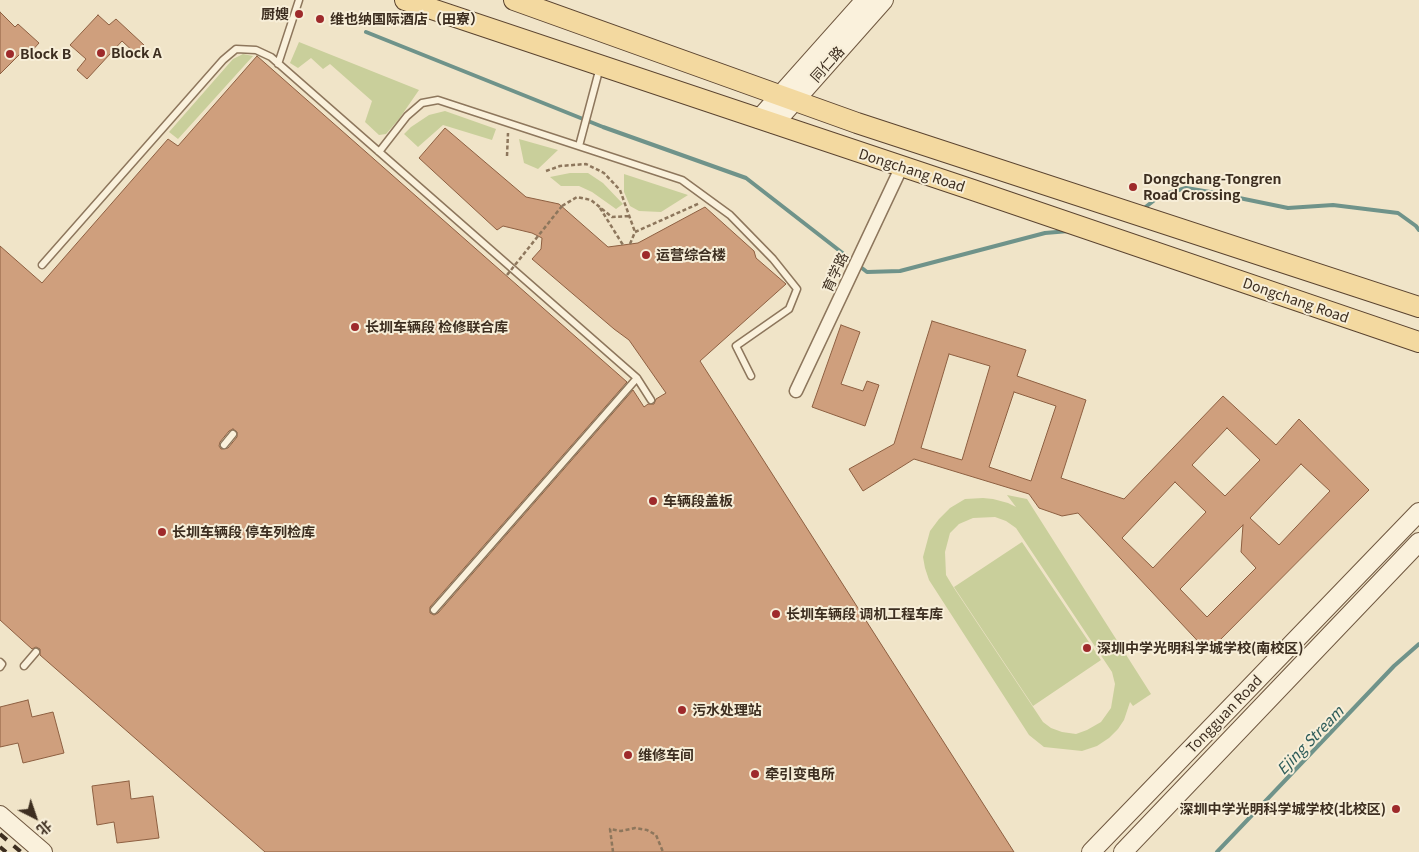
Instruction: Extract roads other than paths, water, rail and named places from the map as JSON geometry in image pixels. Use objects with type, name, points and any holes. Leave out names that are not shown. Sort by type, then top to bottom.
[{"type":"main road","name":"Dongchang Road","points":[[405,0],[902,166],[1419,342]]},
{"type":"main road","name":"Dongchang Road","points":[[514,0],[866,126],[1419,307]]},
{"type":"street","name":"同仁路","points":[[767,121],[876,1]]},
{"type":"street","name":"育学路","points":[[796,391],[902,166]]},
{"type":"street","name":"Tongguan Road","points":[[1090,852],[1419,512]]},
{"type":"street","name":"Tongguan Road","points":[[1122,852],[1419,542]]},
{"type":"street","points":[[0,815],[43,852]]},
{"type":"lane","points":[[278,64],[299,0]]},
{"type":"lane","points":[[42,265],[223,60],[236,48],[256,50],[271,57],[637,378],[651,400]]},
{"type":"lane","points":[[579,146],[600,66]]},
{"type":"lane","points":[[379,152],[407,116],[422,103],[438,100],[682,180],[730,215],[773,259],[797,289],[789,310],[736,346],[751,376]]},
{"type":"lane","points":[[434,610],[637,378]]},
{"type":"lane","points":[[224,444],[233,434]]},
{"type":"lane","points":[[24,666],[36,652]]},
{"type":"lane","points":[[0,662],[2,664],[0,667]]},
{"type":"waterway","points":[[366,32],[603,127],[746,178],[867,272],[900,271],[1045,233],[1069,231]]},
{"type":"waterway","points":[[1143,209],[1161,195],[1186,188],[1288,208],[1333,205],[1398,213],[1419,230]]},
{"type":"waterway","name":"Ejing Stream","points":[[1217,852],[1394,666],[1419,644]]},
{"type":"railway","points":[[0,834],[21,852]]},
{"type":"railway","points":[[0,847],[6,852]]},
{"type":"place","name":"厨嫂","points":[[299,14]]},
{"type":"place","name":"维也纳国际酒店（田寮）","points":[[320,19]]},
{"type":"place","name":"Block A","points":[[101,53]]},
{"type":"place","name":"Block B","points":[[10,54]]},
{"type":"place","name":"Dongchang-Tongren Road Crossing","points":[[1133,187]]},
{"type":"place","name":"运营综合楼","points":[[646,255]]},
{"type":"place","name":"长圳车辆段 检修联合库","points":[[355,327]]},
{"type":"place","name":"车辆段盖板","points":[[653,501]]},
{"type":"place","name":"长圳车辆段 停车列检库","points":[[162,532]]},
{"type":"place","name":"长圳车辆段 调机工程车库","points":[[776,614]]},
{"type":"place","name":"深圳中学光明科学城学校(南校区)","points":[[1087,648]]},
{"type":"place","name":"污水处理站","points":[[682,710]]},
{"type":"place","name":"维修车间","points":[[628,755]]},
{"type":"place","name":"牵引变电所","points":[[755,774]]},
{"type":"place","name":"深圳中学光明科学城学校(北校区)","points":[[1396,809]]}]
